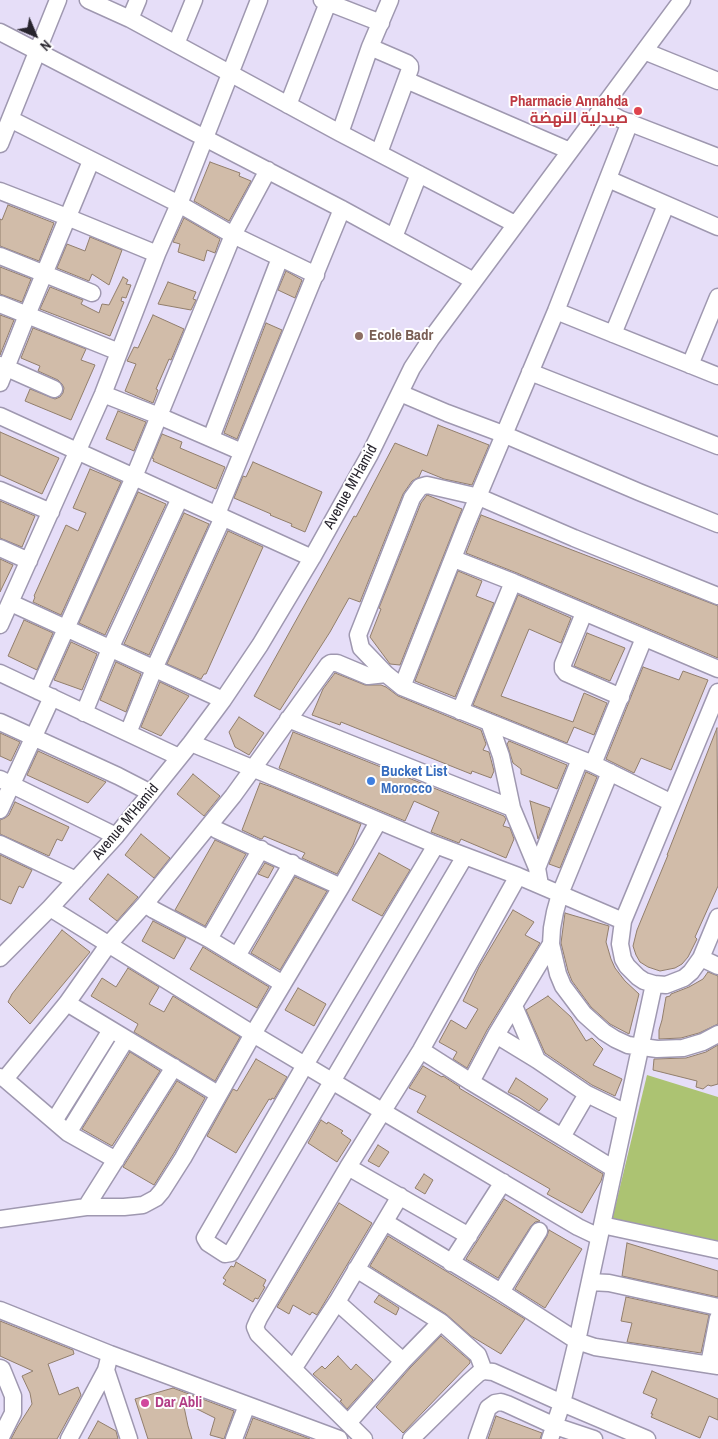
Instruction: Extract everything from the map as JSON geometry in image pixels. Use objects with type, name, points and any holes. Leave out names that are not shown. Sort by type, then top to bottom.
[{"type":"street","points":[[0,144],[58,0]]},
{"type":"street","points":[[88,0],[130,19],[340,133],[516,224]]},
{"type":"street","points":[[130,19],[138,0]]},
{"type":"street","points":[[176,44],[194,0]]},
{"type":"street","points":[[0,626],[6,606],[29,561],[103,394],[259,0]]},
{"type":"street","points":[[340,133],[370,47],[390,0]]},
{"type":"street","name":"Avenue M'Hamid","points":[[0,958],[8,940],[50,908],[116,836],[223,700],[260,645],[312,558],[370,454],[412,368],[431,339],[682,0]]},
{"type":"street","points":[[288,105],[326,1],[381,23]]},
{"type":"street","points":[[0,32],[268,170],[474,281]]},
{"type":"street","points":[[370,47],[408,63],[410,66],[379,153]]},
{"type":"street","points":[[644,51],[718,81]]},
{"type":"street","points":[[406,80],[570,152]]},
{"type":"street","points":[[602,109],[610,114],[718,156]]},
{"type":"street","points":[[10,120],[316,275]]},
{"type":"street","points":[[402,687],[503,434],[556,310],[630,122]]},
{"type":"street","points":[[0,383],[3,367],[27,315],[91,161]]},
{"type":"street","points":[[0,810],[6,782],[33,737],[66,628],[134,477],[233,234],[268,170]]},
{"type":"street","points":[[394,238],[419,174]]},
{"type":"street","points":[[608,179],[718,227]]},
{"type":"street","points":[[0,191],[158,254]]},
{"type":"street","points":[[613,334],[666,205]]},
{"type":"street","points":[[128,733],[220,516],[242,452],[342,209]]},
{"type":"street","points":[[0,256],[92,293]]},
{"type":"street","points":[[211,438],[280,258]]},
{"type":"street","points":[[690,365],[718,297]]},
{"type":"street","points":[[0,304],[119,352]]},
{"type":"street","points":[[556,310],[718,376]]},
{"type":"street","points":[[3,367],[54,389]]},
{"type":"street","points":[[530,372],[718,446]]},
{"type":"street","points":[[400,392],[718,524]]},
{"type":"street","points":[[103,394],[242,452]]},
{"type":"street","points":[[0,416],[312,558]]},
{"type":"street","points":[[672,803],[610,772],[402,687],[386,674],[361,648],[358,635],[412,498],[420,487],[427,486],[479,497],[574,538],[718,596]]},
{"type":"street","points":[[0,490],[51,512]]},
{"type":"street","points":[[84,712],[110,649],[180,498]]},
{"type":"street","points":[[0,548],[29,561]]},
{"type":"street","points":[[454,559],[718,668]]},
{"type":"street","points":[[460,711],[513,582]]},
{"type":"street","points":[[6,606],[66,628],[223,700]]},
{"type":"street","points":[[584,613],[563,664],[563,670],[566,674],[621,696]]},
{"type":"street","points":[[537,868],[586,762],[621,696],[644,638]]},
{"type":"street","points":[[116,1160],[68,1133],[2,1078],[67,1003],[108,945],[145,904],[210,825],[243,783],[328,665],[337,663],[368,676],[386,674]]},
{"type":"street","points":[[0,673],[179,757]]},
{"type":"street","points":[[718,692],[622,921],[620,944],[627,966],[638,977],[654,984],[666,985],[684,978],[701,958],[718,917]]},
{"type":"street","points":[[288,719],[512,808]]},
{"type":"street","points":[[0,722],[151,793]]},
{"type":"street","points":[[489,722],[501,756],[512,808],[537,868],[540,885]]},
{"type":"street","points":[[191,743],[378,822],[540,885],[622,921]]},
{"type":"street","points":[[610,772],[560,894],[552,928],[551,944],[554,963],[563,986],[584,1014],[604,1032],[628,1045],[657,1049],[683,1048],[703,1042],[718,1034]]},
{"type":"street","points":[[6,782],[116,836]]},
{"type":"street","points":[[0,1219],[86,1207],[143,1206],[156,1198],[183,1158],[218,1094],[378,822]]},
{"type":"street","points":[[210,825],[341,887]]},
{"type":"street","points":[[0,844],[76,880]]},
{"type":"street","points":[[436,845],[205,1238],[208,1243],[225,1254],[231,1253],[466,856]]},
{"type":"street","points":[[209,938],[260,849]]},
{"type":"street","points":[[237,956],[292,864]]},
{"type":"street","points":[[364,1439],[258,1334],[255,1327],[382,1111],[421,1050],[518,876]]},
{"type":"street","points":[[145,904],[209,938],[283,984]]},
{"type":"street","points":[[50,908],[253,1034],[578,1227],[718,1250]]},
{"type":"street","points":[[471,1082],[496,1035],[551,944]]},
{"type":"street","points":[[701,958],[718,966]]},
{"type":"street","points":[[553,1432],[577,1341],[654,984]]},
{"type":"street","points":[[67,1003],[218,1094]]},
{"type":"street","points":[[514,1006],[537,1060]]},
{"type":"street","points":[[54,1121],[111,1030]]},
{"type":"street","points":[[496,1035],[587,1094],[626,1112]]},
{"type":"street","points":[[68,1133],[126,1040]]},
{"type":"street","points":[[421,1050],[614,1169]]},
{"type":"street","points":[[86,1207],[174,1067]]},
{"type":"street","points":[[562,1137],[587,1094]]},
{"type":"street","points":[[348,1168],[469,1236]]},
{"type":"street","points":[[451,1263],[503,1182]]},
{"type":"street","points":[[293,1369],[337,1302],[400,1196]]},
{"type":"street","points":[[385,1222],[501,1292],[577,1341],[595,1347],[714,1365],[718,1318]]},
{"type":"street","points":[[501,1292],[539,1231]]},
{"type":"street","points":[[356,1269],[441,1322],[478,1355],[484,1371]]},
{"type":"street","points":[[590,1282],[609,1284],[718,1307]]},
{"type":"street","points":[[337,1302],[403,1361]]},
{"type":"street","points":[[0,1310],[110,1354],[339,1439]]},
{"type":"street","points":[[348,1423],[403,1361],[441,1322]]},
{"type":"street","points":[[69,1439],[106,1370],[110,1354]]},
{"type":"street","points":[[0,1368],[13,1396],[13,1413],[0,1439]]},
{"type":"street","points":[[106,1370],[129,1439]]},
{"type":"street","points":[[414,1438],[470,1381],[484,1371],[493,1372],[647,1439]]},
{"type":"street","points":[[477,1439],[488,1408],[495,1403],[507,1404],[553,1432],[594,1439]]},
{"type":"street","points":[[234,1439],[247,1405]]},
{"type":"green space","points":[[647,1075],[718,1097],[718,1241],[612,1220]]},
{"type":"building","points":[[210,162],[240,173],[239,176],[251,181],[229,221],[194,201]]},
{"type":"building","points":[[8,205],[54,223],[39,261],[0,246],[0,219],[2,220]]},
{"type":"building","points":[[184,218],[220,239],[215,253],[207,250],[204,261],[178,252],[180,244],[173,242]]},
{"type":"building","points":[[90,237],[122,250],[109,285],[92,274],[89,281],[57,268],[67,244],[85,251]]},
{"type":"building","points":[[0,267],[31,279],[22,302],[0,294]]},
{"type":"building","points":[[286,271],[302,280],[295,298],[278,290]]},
{"type":"building","points":[[123,277],[128,280],[126,284],[131,285],[126,298],[122,297],[121,301],[124,302],[110,336],[40,309],[50,287],[83,300],[81,304],[99,313],[102,304],[109,305]]},
{"type":"building","points":[[168,282],[196,292],[193,299],[196,300],[191,310],[158,304]]},
{"type":"building","points":[[0,315],[14,320],[0,355]]},
{"type":"building","points":[[153,315],[184,329],[156,389],[158,390],[153,403],[125,391],[136,364],[127,361],[134,347],[138,348]]},
{"type":"building","points":[[266,323],[282,330],[237,439],[224,433]]},
{"type":"building","points":[[33,328],[86,349],[81,360],[95,365],[71,420],[25,401],[30,389],[55,399],[60,397],[64,388],[58,380],[38,371],[40,366],[21,358]]},
{"type":"building","points":[[118,411],[146,422],[134,451],[106,439]]},
{"type":"building","points":[[438,425],[489,445],[472,485],[444,479],[422,470],[419,477],[412,481],[403,494],[360,602],[349,598],[330,632],[280,710],[254,696],[354,516],[356,517],[395,443],[427,456]]},
{"type":"building","points":[[0,432],[59,458],[42,494],[0,475]]},
{"type":"building","points":[[162,434],[182,442],[180,448],[225,467],[216,489],[153,461],[154,459],[152,458]]},
{"type":"building","points":[[253,462],[322,492],[305,532],[291,526],[292,524],[234,498],[243,476],[246,477]]},
{"type":"building","points":[[90,469],[121,482],[61,615],[33,602],[34,596],[66,525],[78,531],[86,513],[73,508]]},
{"type":"building","points":[[138,492],[166,504],[105,635],[79,623]]},
{"type":"building","points":[[427,495],[462,509],[400,665],[390,664],[370,637],[381,609],[379,608],[421,503]]},
{"type":"building","points":[[0,501],[35,516],[22,547],[0,538]]},
{"type":"building","points":[[184,513],[209,524],[149,655],[124,644]]},
{"type":"building","points":[[481,515],[718,606],[718,658],[466,553]]},
{"type":"building","points":[[228,531],[263,547],[206,674],[201,679],[167,664]]},
{"type":"building","points":[[0,559],[13,565],[0,592]]},
{"type":"building","points":[[458,571],[482,581],[476,596],[494,603],[455,697],[415,681]]},
{"type":"building","points":[[518,595],[571,618],[561,643],[529,629],[501,696],[573,722],[584,693],[607,703],[594,735],[574,727],[567,743],[473,705]]},
{"type":"building","points":[[24,620],[53,633],[37,670],[8,656]]},
{"type":"building","points":[[587,633],[625,648],[610,681],[574,666]]},
{"type":"building","points":[[71,642],[97,654],[82,690],[54,680]]},
{"type":"building","points":[[116,662],[141,674],[126,712],[100,700]]},
{"type":"building","points":[[643,667],[679,680],[683,671],[708,680],[671,770],[641,758],[634,773],[606,759]]},
{"type":"building","points":[[335,673],[365,685],[381,685],[398,696],[481,730],[486,744],[483,750],[489,752],[494,771],[491,778],[472,771],[471,774],[341,722],[340,725],[312,715],[323,689]]},
{"type":"building","points":[[160,682],[189,696],[161,736],[141,727]]},
{"type":"building","points":[[239,717],[264,733],[249,755],[235,747],[229,732]]},
{"type":"building","points":[[717,728],[718,886],[688,957],[675,968],[660,971],[640,962],[633,946],[637,930]]},
{"type":"building","points":[[293,732],[504,816],[506,819],[503,826],[510,828],[514,839],[506,858],[461,839],[459,843],[431,832],[439,812],[414,801],[405,821],[279,768]]},
{"type":"building","points":[[0,733],[20,742],[11,761],[0,756]]},
{"type":"building","points":[[509,741],[567,765],[557,789],[521,774],[521,769],[513,763],[507,744]]},
{"type":"building","points":[[38,751],[106,782],[88,803],[27,775]]},
{"type":"building","points":[[586,772],[597,777],[560,868],[549,864]]},
{"type":"building","points":[[193,774],[220,796],[204,816],[177,794]]},
{"type":"building","points":[[260,783],[361,824],[353,845],[337,874],[302,858],[305,853],[264,836],[261,839],[242,830]]},
{"type":"building","points":[[530,801],[550,808],[538,839]]},
{"type":"building","points":[[15,802],[69,827],[62,841],[57,839],[49,856],[0,834],[0,820],[9,815]]},
{"type":"building","points":[[141,834],[170,858],[154,878],[125,855]]},
{"type":"building","points":[[215,840],[246,854],[205,926],[175,910]]},
{"type":"building","points":[[379,853],[410,870],[382,916],[352,900]]},
{"type":"building","points":[[0,855],[32,870],[23,888],[19,886],[11,904],[0,899]]},
{"type":"building","points":[[265,863],[274,867],[268,878],[258,874]]},
{"type":"building","points":[[108,874],[138,897],[117,921],[89,899]]},
{"type":"building","points":[[295,877],[327,891],[280,970],[251,953]]},
{"type":"building","points":[[513,910],[534,922],[525,935],[540,943],[487,1030],[467,1068],[453,1059],[457,1052],[439,1042],[451,1020],[466,1029],[478,1009],[463,1001],[479,967]]},
{"type":"building","points":[[565,913],[609,926],[606,942],[611,959],[625,981],[639,994],[629,1034],[610,1024],[591,1007],[572,981],[561,943]]},
{"type":"building","points":[[153,921],[186,938],[174,959],[142,941]]},
{"type":"building","points":[[62,930],[90,952],[30,1024],[8,1002],[12,994]]},
{"type":"building","points":[[203,947],[269,987],[257,1008],[190,969]]},
{"type":"building","points":[[128,968],[159,987],[149,1004],[164,1012],[173,996],[240,1037],[215,1081],[134,1032],[138,1024],[91,996],[102,978],[116,987]]},
{"type":"building","points":[[708,972],[718,976],[718,1024],[699,1033],[681,1038],[659,1039],[666,997],[703,979]]},
{"type":"building","points":[[298,988],[326,1004],[314,1026],[285,1010]]},
{"type":"building","points":[[548,996],[571,1017],[586,1041],[592,1038],[603,1049],[593,1065],[622,1079],[615,1096],[592,1085],[545,1053],[526,1010]]},
{"type":"building","points":[[718,1045],[718,1084],[708,1085],[703,1089],[696,1087],[697,1081],[653,1070],[654,1059],[686,1058],[706,1052]]},
{"type":"building","points":[[130,1052],[160,1071],[112,1146],[82,1129]]},
{"type":"building","points":[[256,1059],[287,1077],[274,1099],[269,1099],[236,1153],[207,1136],[233,1089],[237,1091]]},
{"type":"building","points":[[423,1066],[443,1076],[459,1088],[603,1174],[601,1181],[582,1213],[547,1194],[550,1189],[417,1112],[426,1096],[409,1088]]},
{"type":"building","points":[[516,1078],[548,1099],[539,1111],[508,1092]]},
{"type":"building","points":[[177,1081],[205,1098],[154,1185],[123,1167]]},
{"type":"building","points":[[321,1120],[343,1131],[341,1133],[351,1140],[337,1162],[308,1143]]},
{"type":"building","points":[[378,1145],[389,1152],[379,1167],[368,1161]]},
{"type":"building","points":[[424,1174],[433,1180],[425,1194],[415,1188]]},
{"type":"building","points":[[504,1199],[540,1221],[535,1222],[531,1226],[498,1278],[466,1259]]},
{"type":"building","points":[[339,1203],[372,1223],[317,1315],[312,1312],[310,1315],[293,1305],[289,1314],[277,1307]]},
{"type":"building","points":[[549,1230],[582,1249],[545,1308],[515,1289]]},
{"type":"building","points":[[388,1236],[525,1319],[501,1354],[471,1336],[446,1314],[370,1266]]},
{"type":"building","points":[[627,1243],[718,1271],[718,1297],[622,1276]]},
{"type":"building","points":[[236,1262],[266,1280],[263,1286],[265,1287],[258,1299],[255,1298],[253,1302],[223,1284],[226,1280],[223,1278],[231,1266],[234,1267]]},
{"type":"building","points":[[379,1295],[399,1308],[396,1315],[374,1302]]},
{"type":"building","points":[[626,1297],[709,1315],[701,1353],[627,1342],[632,1323],[621,1321]]},
{"type":"building","points":[[0,1321],[73,1350],[74,1354],[48,1364],[59,1395],[78,1387],[81,1395],[57,1439],[11,1439],[32,1404],[30,1393],[22,1376],[33,1371],[0,1356]]},
{"type":"building","points":[[441,1336],[470,1363],[403,1433],[376,1407]]},
{"type":"building","points":[[338,1356],[351,1370],[356,1364],[373,1380],[347,1409],[340,1401],[342,1400],[313,1374],[322,1366],[325,1369]]},
{"type":"building","points":[[652,1371],[718,1399],[718,1420],[709,1416],[700,1438],[651,1417],[657,1399],[643,1393]]},
{"type":"building","points":[[173,1388],[234,1411],[224,1439],[210,1435],[215,1418],[183,1402],[192,1439],[148,1439],[135,1399]]},
{"type":"building","points":[[496,1416],[542,1433],[540,1439],[488,1439]]},
{"type":"building","points":[[253,1418],[310,1439],[245,1439]]},
{"type":"building","points":[[98,1421],[116,1431],[118,1439],[88,1439]]},
{"type":"place","name":"Pharmacie Annahda صيدلية النهضة","points":[[638,111]]},
{"type":"place","name":"Ecole Badr","points":[[359,336]]},
{"type":"place","name":"Bucket List Morocco","points":[[371,781]]},
{"type":"place","name":"Dar Abli","points":[[145,1403]]}]
